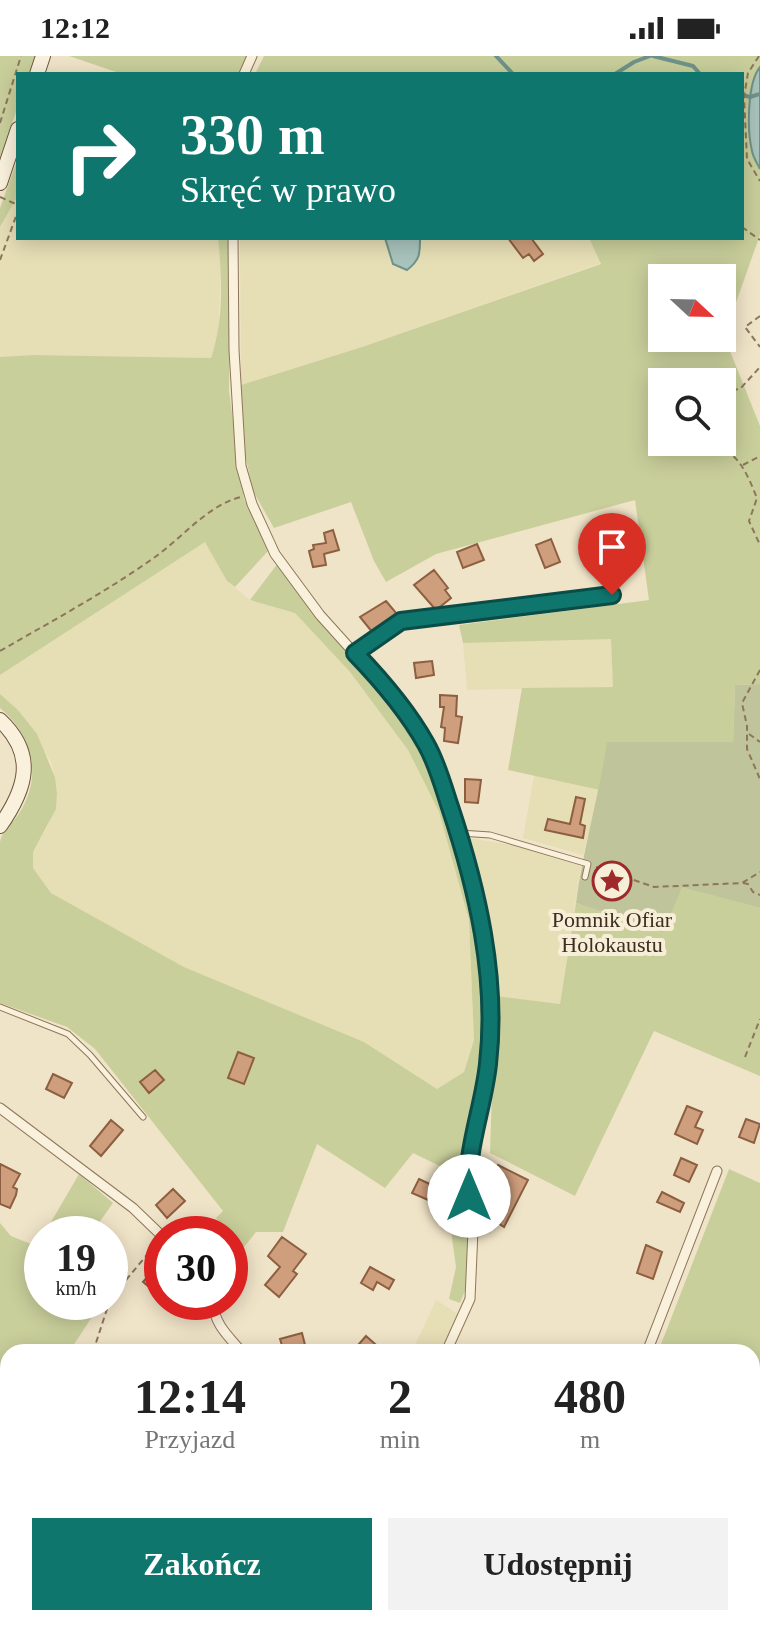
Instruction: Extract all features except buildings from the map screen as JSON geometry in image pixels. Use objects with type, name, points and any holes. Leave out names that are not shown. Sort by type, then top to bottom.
[{"type":"street","points":[[0,183],[16,135]]},
{"type":"street","points":[[233,240],[235,372],[241,466],[250,494],[275,554],[320,615],[401,705],[427,746],[459,832],[478,904],[488,964],[488,1065],[467,1175],[473,1231],[470,1299],[450,1344]]},
{"type":"street","points":[[0,720],[16,739],[24,766],[19,796],[0,826]]},
{"type":"street","points":[[0,1108],[144,1219]]},
{"type":"street","points":[[650,1344],[717,1171]]},
{"type":"street","points":[[216,1320],[235,1344]]},
{"type":"lane","points":[[355,653],[401,621],[612,595]]},
{"type":"lane","points":[[459,832],[490,835],[588,864],[585,877]]},
{"type":"lane","points":[[0,1007],[68,1034],[143,1117]]},
{"type":"path","points":[[0,123],[21,56]]},
{"type":"path","points":[[759,56],[748,73],[744,96],[747,159],[760,181]]},
{"type":"path","points":[[0,260],[16,216]]},
{"type":"path","points":[[760,316],[745,327],[760,347]]},
{"type":"path","points":[[736,389],[740,389],[760,367]]},
{"type":"path","points":[[736,456],[757,498],[749,521],[760,545]]},
{"type":"path","points":[[742,465],[760,456]]},
{"type":"path","points":[[0,651],[155,558],[199,523],[214,506],[250,494]]},
{"type":"path","points":[[760,670],[742,703],[747,749],[760,779]]},
{"type":"path","points":[[747,732],[756,742],[760,742]]},
{"type":"path","points":[[588,864],[654,887],[742,883],[748,884],[753,892],[760,895]]},
{"type":"path","points":[[742,883],[760,872]]},
{"type":"path","points":[[745,1057],[760,1019]]},
{"type":"path","points":[[96,1344],[116,1292],[144,1258]]},
{"type":"shaded area","points":[[16,195],[16,240],[218,240],[221,265],[218,339],[211,358],[0,357],[0,227]]},
{"type":"shaded area","points":[[240,240],[590,240],[601,263],[362,347],[241,385]]},
{"type":"shaded area","points":[[206,541],[227,581],[250,600],[295,613],[350,672],[408,750],[439,812],[469,920],[474,1040],[464,1072],[437,1089],[364,1042],[184,967],[51,893],[33,868],[33,852],[49,824],[57,793],[55,777],[51,762],[18,710],[0,694],[0,675]]},
{"type":"shaded area","points":[[611,638],[613,687],[467,690],[463,643]]},
{"type":"shaded area","points":[[534,775],[600,790],[583,855],[523,838]]},
{"type":"shaded area","points":[[468,838],[518,846],[581,866],[560,1004],[495,996],[490,945]]},
{"type":"shaded area","points":[[436,1300],[458,1314],[443,1344],[416,1344]]},
{"type":"green space","points":[[0,56],[35,56],[30,72],[16,72],[16,112],[0,159]]},
{"type":"green space","points":[[69,56],[247,56],[239,72],[116,72]]},
{"type":"green space","points":[[264,56],[760,56],[760,235],[736,302],[736,264],[648,264],[648,352],[730,352],[760,426],[760,684],[735,685],[733,742],[608,742],[600,790],[508,770],[522,688],[613,687],[611,639],[463,643],[459,625],[649,600],[635,500],[436,554],[386,582],[374,561],[351,502],[274,528],[253,491],[244,450],[241,385],[362,347],[601,264],[590,240],[744,240],[744,72],[256,72]]},
{"type":"green space","points":[[16,164],[16,199],[0,227],[0,208]]},
{"type":"green space","points":[[218,240],[231,240],[229,391],[244,499],[269,550],[235,587],[227,581],[205,542],[0,675],[0,357],[211,358],[220,314]]},
{"type":"green space","points":[[278,563],[394,704],[429,764],[443,799],[473,902],[485,1018],[482,1067],[470,1119],[467,1286],[460,1303],[449,1299],[456,1267],[451,1231],[458,1175],[413,1153],[385,1188],[317,1144],[283,1232],[256,1232],[248,1242],[248,1216],[218,1216],[223,1211],[95,1049],[67,1027],[0,1003],[0,842],[27,798],[32,770],[31,756],[20,730],[0,708],[0,694],[37,734],[55,777],[56,809],[33,852],[33,868],[51,893],[184,967],[364,1042],[437,1089],[464,1072],[474,1040],[469,920],[439,812],[408,750],[350,672],[295,613],[250,600]]},
{"type":"green space","points":[[760,684],[760,908],[682,887],[663,933],[576,903],[607,742],[733,742],[735,685]]},
{"type":"green space","points":[[681,886],[760,908],[760,1076],[654,1031],[575,1196],[490,1153],[495,996],[560,1004],[576,903],[663,933]]},
{"type":"green space","points":[[729,1169],[760,1183],[760,1344],[661,1344]]},
{"type":"green space","points":[[79,1174],[113,1203],[104,1216],[54,1216]]},
{"type":"green space","points":[[0,1223],[11,1236],[24,1241],[24,1320],[90,1320],[74,1344],[0,1344]]},
{"type":"water","points":[[760,67],[760,169],[752,151],[749,119],[750,95]]},
{"type":"water","points":[[386,240],[420,240],[415,263],[407,270],[393,264]]},
{"type":"waterway","points":[[496,56],[511,72]]},
{"type":"waterway","points":[[618,72],[650,56]]},
{"type":"waterway","points":[[653,56],[693,66],[698,72]]},
{"type":"waterway","points":[[744,96],[760,94]]},
{"type":"place","name":"Pomnik Ofiar Holokaustu","points":[[612,881]]},
{"type":"route","points":[[469,1196],[469,1159],[488,1065],[488,964],[478,904],[459,832],[427,746],[401,705],[355,653],[401,621],[612,595]]}]
